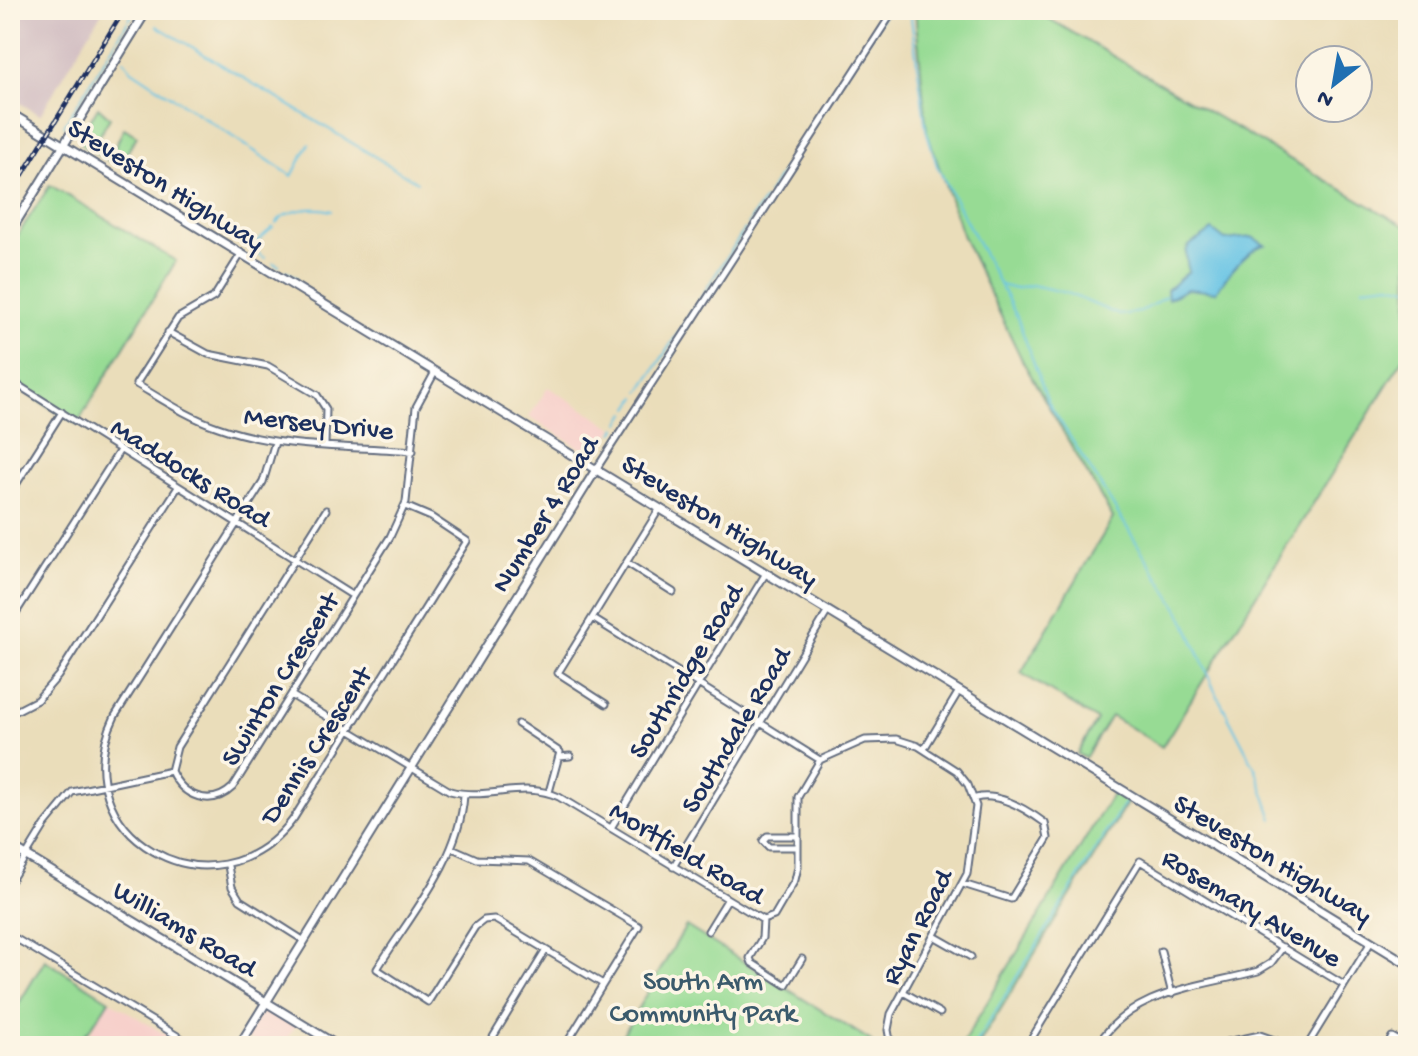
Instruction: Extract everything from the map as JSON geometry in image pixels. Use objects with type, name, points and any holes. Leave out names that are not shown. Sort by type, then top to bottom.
[{"type":"main road","points":[[10,232],[147,10]]},
{"type":"main road","name":"Steveston Highway","points":[[10,113],[1408,964]]},
{"type":"main road","name":"Number 4 Road","points":[[239,1046],[597,468]]},
{"type":"main road","name":"Williams Road","points":[[10,846],[338,1046]]},
{"type":"street","name":"Number 4 Road","points":[[597,468],[894,10]]},
{"type":"street","points":[[241,254],[214,297],[184,313],[168,332],[208,354],[268,366],[317,395],[326,409],[325,445]]},
{"type":"street","name":"Mersey Drive","points":[[168,332],[136,384],[213,426],[275,442],[413,451]]},
{"type":"street","name":"Swinton Crescent","points":[[326,510],[177,747],[171,771],[181,787],[197,797],[209,799],[228,792],[353,596],[405,506],[416,407],[435,372]]},
{"type":"street","name":"Maddocks Road","points":[[10,380],[353,596]]},
{"type":"street","points":[[10,494],[62,412]]},
{"type":"street","name":"Dennis Crescent","points":[[275,442],[269,470],[115,716],[104,751],[104,784],[121,821],[148,849],[176,863],[228,866],[262,851],[280,836],[349,731],[467,541],[405,506]]},
{"type":"street","points":[[10,622],[120,450]]},
{"type":"street","points":[[10,714],[48,690],[178,486]]},
{"type":"street","points":[[606,704],[558,673],[660,507]]},
{"type":"street","points":[[627,563],[673,592]]},
{"type":"street","name":"Southridge Road","points":[[611,828],[766,573]]},
{"type":"street","name":"Southdale Road","points":[[673,867],[828,611]]},
{"type":"street","points":[[592,618],[820,760],[847,746],[881,738],[906,741],[957,771],[976,798],[987,796],[1015,804],[1046,825],[1046,844],[1012,901],[963,884]]},
{"type":"street","points":[[924,749],[959,691]]},
{"type":"street","name":"Mortfield Road","points":[[291,695],[443,788],[464,794],[531,789],[549,792],[763,920],[774,916],[795,880],[798,797],[820,760]]},
{"type":"street","points":[[518,724],[557,748],[560,757],[549,792]]},
{"type":"street","points":[[560,757],[570,756]]},
{"type":"street","points":[[10,882],[66,796],[104,784],[171,771]]},
{"type":"street","points":[[464,794],[463,818],[452,848],[377,969],[428,1002],[475,927],[484,920],[499,921],[603,984]]},
{"type":"street","name":"Ryan Road","points":[[891,1046],[889,1021],[963,884],[976,818],[976,798]]},
{"type":"street","points":[[798,836],[767,836],[763,841],[767,847],[798,847]]},
{"type":"street","points":[[452,848],[477,859],[529,861],[639,926],[565,1046]]},
{"type":"street","name":"Rosemary Avenue","points":[[1027,1046],[1140,861],[1344,985]]},
{"type":"street","points":[[228,866],[232,887],[240,900],[303,940]]},
{"type":"street","points":[[708,931],[727,900]]},
{"type":"street","points":[[763,920],[762,938],[750,957],[752,963],[786,985],[802,959]]},
{"type":"street","points":[[10,935],[194,1046]]},
{"type":"street","points":[[934,936],[971,957]]},
{"type":"street","points":[[1307,1046],[1371,942]]},
{"type":"street","points":[[1097,1046],[1110,1025],[1143,1001],[1258,971],[1271,963],[1283,947]]},
{"type":"street","points":[[493,1046],[493,1037],[546,950]]},
{"type":"street","points":[[1161,951],[1172,994]]},
{"type":"street","points":[[903,992],[940,1013]]},
{"type":"street","points":[[1209,1046],[1260,1035],[1291,1046]]},
{"type":"street","points":[[1387,1046],[1392,1037],[1408,1046]]},
{"type":"shaded area","points":[[10,10],[103,10],[40,115],[10,97]]},
{"type":"shaded area","points":[[548,387],[614,428],[598,452],[591,454],[529,417]]},
{"type":"shaded area","points":[[109,1000],[184,1046],[75,1046],[88,1036]]},
{"type":"shaded area","points":[[265,1006],[296,1025],[283,1046],[260,1046],[246,1037]]},
{"type":"green space","points":[[915,10],[1034,10],[1408,228],[1408,351],[1162,747],[1111,716],[1085,758],[1077,754],[1097,720],[1021,673],[1113,518],[1023,362],[963,237],[927,132]]},
{"type":"green space","points":[[98,107],[110,118],[98,138],[114,149],[124,128],[137,136],[122,161],[117,158],[111,162],[82,145],[80,137]]},
{"type":"green space","points":[[50,185],[176,261],[77,424],[10,383],[10,247]]},
{"type":"green space","points":[[1114,791],[1129,800],[978,1046],[961,1046]]},
{"type":"green space","name":"South Arm Community Park","points":[[686,926],[871,1041],[873,1046],[616,1046]]},
{"type":"green space","points":[[45,960],[109,1000],[88,1031],[70,1044],[10,1046],[10,1018]]},
{"type":"water","points":[[1212,230],[1225,240],[1252,237],[1265,245],[1245,257],[1216,292],[1187,289],[1168,299],[1167,290],[1189,271],[1187,249]]},
{"type":"waterway","points":[[64,126],[135,10]]},
{"type":"waterway","points":[[910,10],[926,129],[937,166],[1017,317],[1048,402],[1184,618],[1214,689],[1256,770],[1273,819]]},
{"type":"waterway","points":[[850,68],[886,11]]},
{"type":"waterway","points":[[157,26],[417,182]]},
{"type":"waterway","points":[[124,60],[132,70],[292,176],[309,144]]},
{"type":"waterway","points":[[843,78],[846,73]]},
{"type":"waterway","points":[[816,120],[836,89]]},
{"type":"waterway","points":[[788,163],[813,124]]},
{"type":"waterway","points":[[768,194],[785,167]]},
{"type":"waterway","points":[[748,224],[764,200]]},
{"type":"waterway","points":[[276,223],[301,210],[332,211]]},
{"type":"waterway","points":[[250,248],[273,227]]},
{"type":"waterway","points":[[640,392],[745,229]]},
{"type":"waterway","points":[[247,246],[265,258]]},
{"type":"waterway","points":[[273,263],[279,266]]},
{"type":"waterway","points":[[286,271],[297,278]]},
{"type":"waterway","points":[[1363,287],[1390,284],[1408,288]]},
{"type":"waterway","points":[[1000,285],[1015,289],[1032,285],[1067,293],[1119,315],[1141,312],[1166,296]]},
{"type":"waterway","points":[[630,408],[637,397]]},
{"type":"waterway","points":[[620,423],[626,413]]},
{"type":"waterway","points":[[614,433],[617,428]]},
{"type":"waterway","points":[[974,1046],[1125,802]]},
{"type":"railway","points":[[10,195],[124,10]]}]
